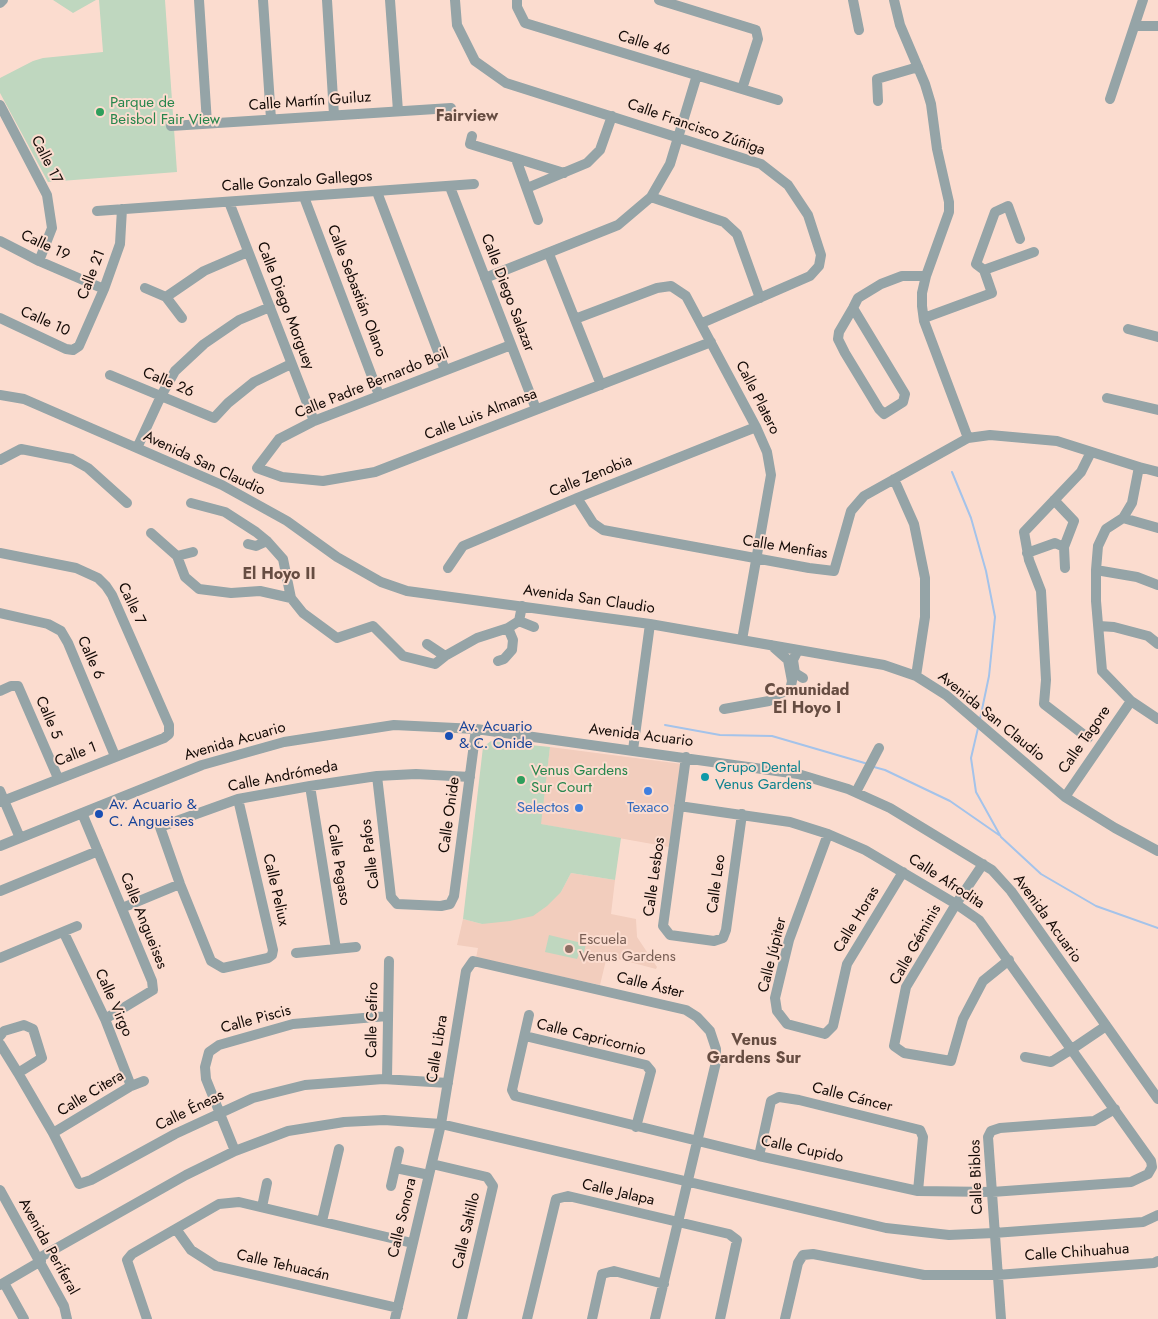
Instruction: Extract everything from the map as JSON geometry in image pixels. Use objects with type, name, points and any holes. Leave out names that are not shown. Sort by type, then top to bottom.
[{"type":"street","points":[[0,3],[3,0]]},
{"type":"street","points":[[199,0],[207,123]]},
{"type":"street","points":[[263,0],[271,119]]},
{"type":"street","points":[[326,0],[334,115]]},
{"type":"street","points":[[390,0],[398,111]]},
{"type":"street","name":"Calle Francisco Zúñiga","points":[[455,0],[457,25],[475,61],[506,83],[679,136],[761,164],[788,185],[808,215],[820,255],[819,266],[810,276],[702,323]]},
{"type":"street","name":"Calle 46","points":[[517,0],[517,7],[526,23],[778,100]]},
{"type":"street","points":[[659,0],[756,30],[758,39],[742,89]]},
{"type":"street","points":[[853,0],[859,30]]},
{"type":"street","points":[[894,0],[900,25],[931,104],[937,149],[949,202],[949,212],[926,276],[922,293],[924,318],[968,438],[990,436],[1057,441],[1158,472]]},
{"type":"street","points":[[1110,99],[1143,0]]},
{"type":"street","points":[[1135,26],[1158,26]]},
{"type":"street","points":[[878,101],[877,79],[918,67]]},
{"type":"street","points":[[485,278],[618,225],[651,197],[670,164],[697,75]]},
{"type":"street","name":"Calle 17","points":[[0,104],[47,194],[52,228],[39,260]]},
{"type":"street","name":"Calle Martín Guiluz","points":[[172,126],[451,108]]},
{"type":"street","points":[[526,188],[587,163],[600,150],[612,116]]},
{"type":"street","points":[[472,136],[470,144],[564,173]]},
{"type":"street","points":[[516,159],[538,220]]},
{"type":"street","name":"Calle Gonzalo Gallegos","points":[[97,210],[474,184]]},
{"type":"street","name":"Calle Diego Salazar","points":[[450,187],[536,409]]},
{"type":"street","points":[[376,192],[445,370]]},
{"type":"street","name":"Calle Sebastián Olano","points":[[304,197],[380,395]]},
{"type":"street","points":[[651,197],[724,222],[738,234],[760,298]]},
{"type":"street","name":"Calle Diego Morguey","points":[[229,202],[314,421]]},
{"type":"street","points":[[924,318],[992,293],[984,270],[976,264],[995,212],[1008,206],[1020,239]]},
{"type":"street","name":"Calle 21","points":[[77,347],[104,289],[120,244],[122,209]]},
{"type":"street","name":"Calle 19","points":[[0,241],[104,289]]},
{"type":"street","points":[[166,297],[204,271],[248,252]]},
{"type":"street","points":[[984,270],[1034,252]]},
{"type":"street","points":[[549,254],[600,385]]},
{"type":"street","points":[[853,308],[904,394],[903,402],[884,414],[878,410],[838,339],[839,332],[858,298],[881,284],[902,276],[926,276]]},
{"type":"street","name":"Calle Platero","points":[[575,319],[657,288],[671,286],[686,296],[702,323],[768,452],[771,475],[742,640]]},
{"type":"street","points":[[145,288],[166,297],[182,318]]},
{"type":"street","points":[[137,448],[161,396],[175,372],[204,344],[239,320],[270,307]]},
{"type":"street","name":"Calle 10","points":[[0,318],[66,350],[73,350],[77,347]]},
{"type":"street","points":[[1128,330],[1158,337]]},
{"type":"street","name":"Calle Luis Almansa","points":[[257,468],[282,477],[323,481],[375,472],[711,342]]},
{"type":"street","name":"Calle Padre Bernardo Boil","points":[[257,468],[279,439],[314,421],[511,345]]},
{"type":"street","name":"Calle 26","points":[[110,375],[214,418],[228,403],[254,382],[291,364]]},
{"type":"street","name":"Avenida San Claudio","points":[[0,395],[24,399],[230,490],[287,521],[337,557],[381,582],[407,591],[650,624],[884,665],[916,676],[946,695],[1065,796],[1115,828],[1158,850]]},
{"type":"street","points":[[1107,398],[1158,410]]},
{"type":"street","name":"Calle Zenobia","points":[[448,568],[462,546],[756,427]]},
{"type":"street","name":"Calle Menfias","points":[[577,498],[593,524],[603,530],[756,559],[834,571],[850,511],[864,496],[968,438]]},
{"type":"street","points":[[0,460],[21,449],[72,459],[88,468],[127,503]]},
{"type":"street","points":[[1088,738],[1044,704],[1046,680],[1040,591],[1027,553],[1024,532],[1080,472],[1091,452]]},
{"type":"street","points":[[1139,467],[1132,503],[1123,518],[1106,529],[1098,546],[1096,601],[1102,671],[1131,701],[1158,719]]},
{"type":"street","points":[[894,478],[914,524],[925,578],[925,617],[916,676]]},
{"type":"street","points":[[1054,500],[1074,521],[1064,547],[1066,568]]},
{"type":"street","points":[[191,503],[225,512],[267,541],[283,559],[291,598],[303,613],[337,638],[373,626],[403,656],[435,664],[445,656],[477,638],[508,628],[519,621],[522,606]]},
{"type":"street","points":[[1123,518],[1158,528]]},
{"type":"street","points":[[150,534],[177,556],[185,577],[199,589],[231,593],[260,591],[291,598]]},
{"type":"street","points":[[248,544],[256,546],[267,541]]},
{"type":"street","points":[[1027,553],[1055,543],[1064,547]]},
{"type":"street","points":[[177,556],[193,552]]},
{"type":"street","name":"Calle 7","points":[[0,553],[76,568],[98,578],[106,586],[112,595],[169,725],[169,734],[164,738]]},
{"type":"street","points":[[1096,570],[1136,577],[1158,585]]},
{"type":"street","name":"Calle 6","points":[[0,613],[48,624],[60,631],[68,643],[115,756]]},
{"type":"street","points":[[519,621],[534,627]]},
{"type":"street","points":[[633,750],[650,624]]},
{"type":"street","points":[[1099,626],[1114,627],[1148,636],[1158,644]]},
{"type":"street","points":[[498,661],[504,659],[512,650],[513,640],[508,628]]},
{"type":"street","points":[[426,644],[445,656]]},
{"type":"street","points":[[724,709],[768,701],[778,694],[790,690],[792,681],[788,660],[770,645]]},
{"type":"street","points":[[798,650],[793,660],[795,673],[803,678]]},
{"type":"street","name":"Calle 5","points":[[0,691],[11,686],[18,686],[58,778]]},
{"type":"street","name":"Calle Tagore","points":[[1065,796],[1131,701]]},
{"type":"street","name":"Avenida Acuario","points":[[0,846],[202,765],[284,742],[394,725],[476,729],[798,774],[856,792],[890,808],[992,870],[1011,891],[1158,1099]]},
{"type":"street","name":"Calle Onide","points":[[450,904],[454,896],[476,729]]},
{"type":"street","name":"Calle 1","points":[[1,798],[164,738]]},
{"type":"street","points":[[856,792],[879,748]]},
{"type":"street","name":"Calle Lesbos","points":[[686,757],[663,926],[670,935],[704,940]]},
{"type":"street","name":"Calle Andrómeda","points":[[241,964],[223,968],[211,961],[160,828],[238,798],[310,786],[377,776],[416,774],[470,777]]},
{"type":"street","name":"Calle Pafos","points":[[377,776],[391,897],[397,904],[441,906],[450,904]]},
{"type":"street","name":"Calle Pegaso","points":[[310,786],[336,949]]},
{"type":"street","points":[[1,798],[20,838]]},
{"type":"street","name":"Calle Peliux","points":[[238,798],[273,950],[272,955],[268,958],[241,964]]},
{"type":"street","name":"Calle Afrodita","points":[[680,806],[790,822],[828,834],[865,850],[956,904],[979,920],[1146,1155]]},
{"type":"street","name":"Calle Angueises","points":[[82,813],[152,981],[153,990],[105,1019]]},
{"type":"street","name":"Calle Leo","points":[[704,940],[714,941],[723,938],[726,930],[742,814]]},
{"type":"street","name":"Calle Júpiter","points":[[828,834],[789,940],[775,998],[777,1011],[787,1024],[825,1034],[833,1026],[835,1015]]},
{"type":"street","points":[[0,891],[98,851]]},
{"type":"street","name":"Calle Géminis","points":[[983,864],[956,904],[906,987],[894,1046],[904,1053],[951,1061],[963,1020],[983,982],[1009,960]]},
{"type":"street","name":"Calle Horas","points":[[835,1015],[848,964],[903,872]]},
{"type":"street","points":[[122,908],[180,884]]},
{"type":"street","points":[[0,958],[77,926]]},
{"type":"street","name":"Calle Virgo","points":[[64,933],[105,1019],[131,1086]]},
{"type":"street","points":[[296,953],[356,947]]},
{"type":"street","name":"Calle Cefiro","points":[[387,1079],[389,961]]},
{"type":"street","name":"Calle Áster","points":[[465,979],[466,971],[473,961],[686,1010],[697,1017],[710,1031],[716,1049],[716,1062],[656,1319]]},
{"type":"street","name":"Calle Libra","points":[[441,1124],[465,979]]},
{"type":"street","name":"Calle Cupido","points":[[529,1015],[512,1090],[515,1096],[759,1156],[918,1191],[992,1192],[1131,1182],[1148,1174],[1152,1167],[1151,1161],[1146,1155]]},
{"type":"street","name":"Calle Piscis","points":[[235,1151],[206,1079],[205,1067],[209,1052],[219,1046],[293,1024],[387,1016]]},
{"type":"street","points":[[0,1036],[4,1031],[24,1024],[33,1029],[42,1058],[18,1073]]},
{"type":"street","points":[[1025,1057],[1050,1062],[1106,1026]]},
{"type":"street","name":"Calle Capricornio","points":[[525,1036],[646,1065],[651,1071],[636,1127]]},
{"type":"street","name":"Calle Éneas","points":[[0,1044],[53,1133],[79,1184],[91,1180],[175,1134],[253,1098],[306,1085],[387,1079],[448,1083]]},
{"type":"street","name":"Calle Citera","points":[[53,1133],[131,1086],[144,1081]]},
{"type":"street","name":"Calle Cáncer","points":[[759,1156],[772,1101],[779,1097],[799,1100],[920,1130],[923,1137],[918,1191]]},
{"type":"street","name":"Calle Biblos","points":[[1001,1319],[988,1137],[991,1131],[1000,1128],[1094,1121],[1115,1109]]},
{"type":"street","points":[[24,1319],[2,1284],[40,1260],[186,1175],[235,1151],[288,1131],[344,1122],[386,1120],[441,1124],[886,1228],[949,1235],[994,1233],[1143,1222],[1158,1215]]},
{"type":"street","name":"Calle Sonora","points":[[395,1319],[441,1124]]},
{"type":"street","points":[[322,1221],[339,1149]]},
{"type":"street","points":[[391,1186],[399,1151]]},
{"type":"street","name":"Calle Saltillo","points":[[432,1164],[487,1177],[493,1186],[462,1319]]},
{"type":"street","points":[[396,1168],[429,1175]]},
{"type":"street","points":[[262,1208],[267,1183]]},
{"type":"street","name":"Avenida Periferal","points":[[0,1190],[4,1208],[40,1260],[64,1306],[68,1319]]},
{"type":"street","name":"Calle Jalapa","points":[[527,1319],[556,1199],[568,1196],[728,1234],[737,1240],[720,1319]]},
{"type":"street","points":[[147,1319],[128,1260],[132,1254],[220,1204],[238,1202],[412,1243]]},
{"type":"street","name":"Calle Tehuacán","points":[[176,1229],[191,1250],[216,1266],[398,1308]]},
{"type":"street","name":"Calle Chihuahua","points":[[785,1319],[798,1263],[802,1254],[813,1254],[924,1275],[997,1274],[1154,1263],[1158,1261]]},
{"type":"street","points":[[592,1319],[602,1274],[614,1271],[664,1284]]},
{"type":"shaded area","points":[[550,747],[682,764],[669,847],[540,824]]},
{"type":"shaded area","points":[[571,873],[615,880],[611,914],[636,919],[637,937],[657,967],[656,969],[607,956],[600,985],[476,958],[478,948],[457,945],[463,919],[482,924],[561,892]]},
{"type":"green space","points":[[53,0],[96,0],[73,13]]},
{"type":"green space","points":[[99,0],[165,0],[177,172],[48,182],[0,93],[0,78],[43,58],[103,52]]},
{"type":"green space","points":[[491,741],[550,747],[541,824],[621,838],[615,880],[571,873],[561,892],[547,906],[533,916],[482,924],[463,919],[483,747]]},
{"type":"green space","points":[[549,935],[586,944],[582,961],[580,960],[582,955],[579,954],[577,959],[545,952]]},
{"type":"waterway","points":[[952,472],[971,518],[986,571],[995,617],[989,676],[980,719]]},
{"type":"waterway","points":[[665,725],[720,735],[772,736],[868,764]]},
{"type":"waterway","points":[[978,728],[971,758],[976,792],[1001,837],[1041,874],[1096,906],[1158,928]]},
{"type":"waterway","points":[[874,767],[885,770],[950,801],[999,835]]},
{"type":"place","name":"Parque de Beisbol Fair View","points":[[100,112]]},
{"type":"place","name":"Av. Acuario & C. Onide","points":[[449,736]]},
{"type":"place","name":"Grupo Dental Venus Gardens","points":[[705,777]]},
{"type":"place","name":"Venus Gardens Sur Court","points":[[521,780]]},
{"type":"place","name":"Texaco","points":[[648,791]]},
{"type":"place","name":"Selectos","points":[[579,808]]},
{"type":"place","name":"Av. Acuario & C. Angueises","points":[[99,814]]},
{"type":"place","name":"Escuela Venus Gardens","points":[[569,949]]},
{"type":"district","name":"Fairview","points":[[467,117]]},
{"type":"district","name":"El Hoyo II","points":[[279,575]]},
{"type":"district","name":"Comunidad El Hoyo I","points":[[807,700]]},
{"type":"district","name":"Venus Gardens Sur","points":[[754,1050]]}]
